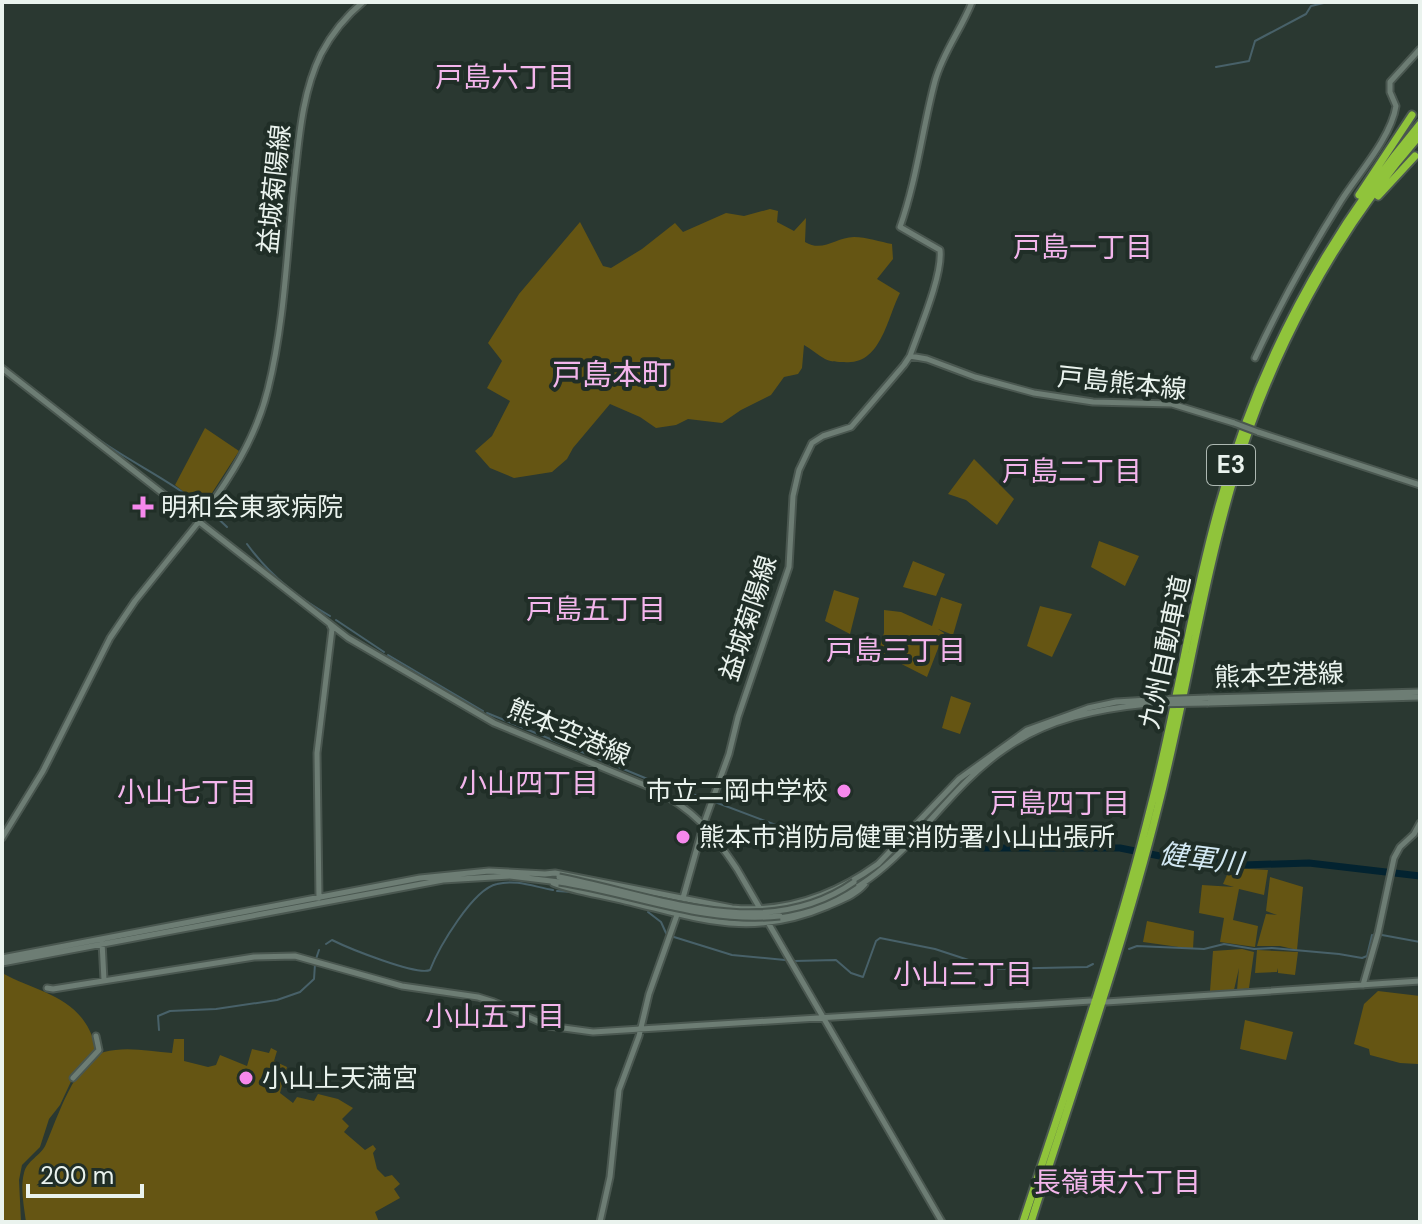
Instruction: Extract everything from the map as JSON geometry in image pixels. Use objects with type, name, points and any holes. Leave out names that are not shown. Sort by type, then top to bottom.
[{"type":"highway","points":[[1318,266],[1348,211],[1412,115]]},
{"type":"highway","name":"九州自動車道","points":[[1144,848],[1206,554],[1228,474],[1264,376],[1318,266],[1351,213],[1420,124]]},
{"type":"highway","name":"九州自動車道","points":[[1031,1222],[1104,996],[1169,762],[1216,544],[1247,436],[1295,323],[1324,270],[1420,135]]},
{"type":"highway","points":[[1361,214],[1415,156]]},
{"type":"highway","name":"九州自動車道","points":[[1023,1222],[1140,863]]},
{"type":"main road","name":"益城菊陽線","points":[[2,838],[43,771],[110,638],[232,473],[261,414],[280,313],[304,103],[320,55],[341,24],[363,2]]},
{"type":"main road","name":"益城菊陽線","points":[[600,1222],[610,1177],[619,1090],[678,915],[755,663],[786,576],[791,556],[793,496],[802,460],[817,439],[851,427],[910,356],[932,292],[940,250],[900,227],[913,190],[923,130],[937,75],[972,2]]},
{"type":"main road","points":[[1255,358],[1324,228],[1390,127],[1396,106],[1390,92],[1390,82],[1420,49]]},
{"type":"main road","name":"戸島熊本線","points":[[910,356],[1045,395],[1093,402],[1172,404],[1420,485]]},
{"type":"main road","name":"熊本空港線","points":[[2,368],[348,638],[494,723],[652,788],[672,798],[704,823],[761,911],[942,1222]]},
{"type":"main road","points":[[320,901],[317,753],[332,629],[329,624]]},
{"type":"main road","name":"熊本空港線","points":[[2,960],[320,901],[483,876],[547,877],[668,902],[744,914],[767,913],[809,904],[866,877],[959,779],[1027,730],[1088,708],[1116,702],[1420,694]]},
{"type":"main road","points":[[1363,985],[1394,858],[1420,823]]},
{"type":"main road","name":"熊本空港線","points":[[547,877],[555,873],[761,911],[802,902],[866,877]]},
{"type":"main road","name":"熊本空港線","points":[[547,877],[557,885],[678,915],[724,923],[768,924],[838,902],[862,888],[866,877]]},
{"type":"main road","points":[[102,940],[104,980]]},
{"type":"main road","points":[[47,988],[286,955],[402,986],[478,997],[549,1026],[593,1032],[1091,1001]]},
{"type":"main road","points":[[1106,1002],[1420,981]]},
{"type":"main road","points":[[73,1078],[99,1050],[96,1036]]},
{"type":"shaded area","points":[[770,209],[778,211],[777,222],[794,231],[806,218],[805,242],[812,245],[854,237],[892,244],[893,259],[877,279],[900,293],[881,338],[867,356],[856,361],[832,361],[804,345],[802,368],[798,374],[784,377],[771,395],[722,423],[688,419],[676,425],[656,428],[610,404],[567,459],[552,472],[514,478],[490,468],[475,451],[492,436],[510,401],[487,388],[502,361],[488,343],[519,294],[580,222],[603,266],[611,268],[675,223],[683,232],[726,213],[744,216]]},
{"type":"shaded area","points":[[205,428],[239,451],[203,507],[175,485]]},
{"type":"shaded area","points":[[974,459],[1014,499],[997,525],[966,500],[948,494]]},
{"type":"shaded area","points":[[1099,541],[1139,556],[1125,586],[1091,567]]},
{"type":"shaded area","points":[[913,561],[945,574],[936,596],[903,587]]},
{"type":"shaded area","points":[[834,590],[859,598],[850,634],[825,621]]},
{"type":"shaded area","points":[[941,597],[962,604],[953,635],[938,629],[944,633],[927,677],[878,652],[884,633],[884,610],[901,612],[932,626]]},
{"type":"shaded area","points":[[1040,606],[1072,614],[1052,657],[1027,646]]},
{"type":"shaded area","points":[[951,696],[971,703],[960,734],[942,728]]},
{"type":"shaded area","points":[[1230,868],[1268,870],[1264,895],[1239,889],[1233,920],[1258,926],[1255,947],[1220,942],[1224,918],[1199,913],[1202,885],[1234,887],[1223,884]]},
{"type":"shaded area","points":[[1270,877],[1303,887],[1297,950],[1257,946],[1266,914],[1277,915],[1266,911]]},
{"type":"shaded area","points":[[1147,921],[1194,931],[1193,949],[1143,942]]},
{"type":"shaded area","points":[[1242,949],[1254,952],[1249,988],[1237,990],[1239,968],[1234,990],[1210,991],[1213,951]]},
{"type":"shaded area","points":[[1257,950],[1298,952],[1295,975],[1278,973],[1278,968],[1277,972],[1255,973]]},
{"type":"shaded area","points":[[2,973],[71,1007],[90,1031],[96,1049],[75,1073],[60,1105],[49,1119],[40,1147],[22,1165],[19,1180],[21,1222],[2,1222]]},
{"type":"shaded area","points":[[1378,991],[1420,996],[1418,1064],[1370,1055],[1369,1049],[1354,1044],[1364,1004]]},
{"type":"shaded area","points":[[1245,1020],[1293,1032],[1286,1060],[1240,1049]]},
{"type":"shaded area","points":[[174,1039],[184,1039],[184,1061],[208,1067],[216,1065],[220,1055],[247,1066],[252,1049],[269,1053],[271,1048],[277,1051],[274,1061],[287,1067],[280,1093],[293,1103],[297,1097],[314,1101],[318,1094],[338,1099],[353,1108],[342,1119],[349,1126],[344,1132],[365,1150],[373,1145],[377,1169],[385,1177],[392,1175],[400,1184],[394,1189],[400,1198],[375,1212],[379,1222],[26,1222],[22,1191],[26,1169],[44,1148],[68,1092],[84,1067],[94,1058],[112,1050],[172,1053]]},
{"type":"waterway","points":[[1216,67],[1249,61],[1255,41],[1306,14],[1311,6],[1328,2]]},
{"type":"waterway","points":[[94,436],[203,507]]},
{"type":"waterway","points":[[211,512],[227,527]]},
{"type":"waterway","points":[[247,544],[284,584],[330,616]]},
{"type":"waterway","points":[[336,620],[384,652]]},
{"type":"waterway","points":[[388,655],[483,711]]},
{"type":"waterway","points":[[487,713],[650,780],[710,800]]},
{"type":"waterway","points":[[715,802],[784,828],[894,839]]},
{"type":"waterway","points":[[914,843],[978,848]]},
{"type":"waterway","name":"健軍川","points":[[982,848],[1120,848],[1165,857],[1243,865],[1309,863],[1420,876]]},
{"type":"waterway","points":[[326,944],[332,940],[397,965],[430,970],[458,920],[488,888],[511,882],[553,890]]},
{"type":"waterway","points":[[557,891],[572,892]]},
{"type":"waterway","points":[[633,905],[642,908]]},
{"type":"waterway","points":[[648,912],[661,922],[666,933]]},
{"type":"waterway","points":[[1129,949],[1137,946],[1204,949],[1224,944],[1362,958],[1367,956],[1372,935]]},
{"type":"waterway","points":[[1382,935],[1420,942]]},
{"type":"waterway","points":[[674,937],[732,955],[785,960]]},
{"type":"waterway","points":[[794,961],[836,960],[851,973],[863,977],[876,941],[880,938],[935,949],[996,969],[1087,967],[1093,964]]},
{"type":"waterway","points":[[316,959],[319,950]]},
{"type":"waterway","points":[[159,1030],[158,1016],[170,1011],[216,1009],[277,1000],[300,992],[314,979],[315,964]]},
{"type":"place","name":"明和会東家病院","points":[[143,507]]},
{"type":"place","name":"市立二岡中学校","points":[[844,791]]},
{"type":"place","name":"熊本市消防局健軍消防署小山出張所","points":[[683,837]]},
{"type":"place","name":"小山上天満宮","points":[[246,1078]]},
{"type":"district","name":"戸島六丁目","points":[[505,77]]},
{"type":"district","name":"戸島一丁目","points":[[1083,247]]},
{"type":"district","name":"戸島本町","points":[[612,375]]},
{"type":"district","name":"戸島二丁目","points":[[1072,471]]},
{"type":"district","name":"戸島五丁目","points":[[596,609]]},
{"type":"district","name":"戸島三丁目","points":[[896,650]]},
{"type":"district","name":"小山四丁目","points":[[529,783]]},
{"type":"district","name":"小山七丁目","points":[[187,792]]},
{"type":"district","name":"戸島四丁目","points":[[1060,803]]},
{"type":"district","name":"小山三丁目","points":[[963,974]]},
{"type":"district","name":"小山五丁目","points":[[495,1016]]},
{"type":"district","name":"長嶺東六丁目","points":[[1117,1182]]}]
